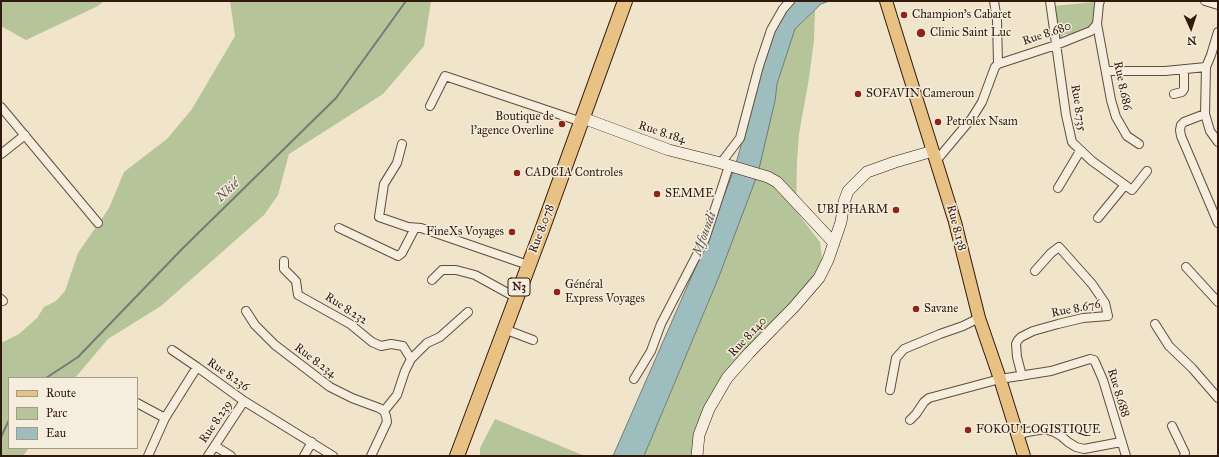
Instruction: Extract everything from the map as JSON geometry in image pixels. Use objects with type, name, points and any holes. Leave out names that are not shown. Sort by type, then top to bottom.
[{"type":"highway","name":"Rue 8.078","points":[[457,456],[625,1]]},
{"type":"main road","name":"Rue 8.138","points":[[886,1],[955,222],[979,318],[1024,456]]},
{"type":"main road","name":"Rue 8.184","points":[[582,120],[669,150],[758,173],[768,177],[777,182],[834,243]]},
{"type":"main road","name":"Rue 8.140","points":[[697,456],[699,435],[709,409],[727,378],[794,307],[819,278],[834,243],[848,191],[867,172],[895,162],[935,156]]},
{"type":"street","points":[[634,379],[651,351],[661,324],[705,239],[728,165],[740,138],[759,66],[771,30],[783,9],[790,1]]},
{"type":"street","points":[[935,156],[972,118],[982,102],[995,67],[998,64],[997,20],[994,1]]},
{"type":"street","name":"Rue 8.735","points":[[1050,1],[1069,133],[1072,142],[1080,151],[1125,185]]},
{"type":"street","points":[[1205,1],[1218,5]]},
{"type":"street","points":[[1097,24],[1099,2]]},
{"type":"street","name":"Rue 8.680","points":[[998,64],[1091,31],[1097,24]]},
{"type":"street","name":"Rue 8.686","points":[[1097,24],[1111,100],[1116,116],[1127,136],[1139,144]]},
{"type":"street","points":[[1218,32],[1206,67],[1205,114],[1210,131],[1218,142]]},
{"type":"street","points":[[1106,71],[1165,71],[1206,67]]},
{"type":"street","points":[[1174,94],[1182,92],[1184,89],[1184,69]]},
{"type":"street","points":[[430,106],[445,76],[582,120]]},
{"type":"street","points":[[1,107],[98,222]]},
{"type":"street","points":[[1205,114],[1184,122],[1181,125],[1180,130],[1181,136],[1218,223]]},
{"type":"street","points":[[1,154],[25,135]]},
{"type":"street","points":[[402,144],[397,163],[384,184],[379,217],[408,227],[421,228],[528,265]]},
{"type":"street","points":[[1058,188],[1080,151]]},
{"type":"street","points":[[1098,218],[1125,185],[1132,190],[1147,171]]},
{"type":"street","points":[[339,228],[398,256],[402,253],[415,228]]},
{"type":"street","name":"Rue 8.676","points":[[1022,376],[1017,357],[1016,344],[1022,337],[1058,324],[1083,318],[1108,316],[1105,304],[1092,284],[1059,248],[1051,253],[1035,270]]},
{"type":"street","name":"Rue 8.232","points":[[284,261],[284,269],[296,281],[298,295],[350,324],[372,342],[381,346],[391,344],[403,346],[411,359]]},
{"type":"street","points":[[1186,267],[1218,302]]},
{"type":"street","points":[[432,280],[442,270],[456,270],[475,276],[515,297]]},
{"type":"street","name":"Rue 8.234","points":[[246,311],[255,325],[275,345],[330,387],[384,411]]},
{"type":"street","points":[[371,456],[387,422],[384,411],[397,395],[405,371],[411,359],[427,343],[440,337],[468,312]]},
{"type":"street","points":[[890,390],[896,358],[904,349],[963,326],[979,318]]},
{"type":"street","points":[[1155,324],[1169,346],[1218,398]]},
{"type":"street","points":[[504,329],[533,340]]},
{"type":"street","points":[[172,350],[197,367]]},
{"type":"street","name":"Rue 8.688","points":[[910,420],[929,398],[1000,379],[1051,371],[1094,360],[1103,380],[1126,456]]},
{"type":"street","name":"Rue 8.236","points":[[151,455],[166,418],[197,367],[244,401],[333,456]]},
{"type":"street","name":"Rue 8.239","points":[[208,456],[244,401]]},
{"type":"street","points":[[138,404],[166,418]]},
{"type":"street","points":[[1172,426],[1185,453],[1184,456]]},
{"type":"street","points":[[1018,435],[1027,432],[1045,430],[1054,432],[1076,447],[1084,449],[1121,442]]},
{"type":"street","points":[[304,456],[312,442]]},
{"type":"street","points":[[215,446],[231,456]]},
{"type":"green space","points":[[1,1],[104,1],[98,6],[26,40],[1,26]]},
{"type":"green space","points":[[230,1],[431,1],[424,46],[383,94],[289,154],[278,195],[264,215],[161,306],[108,339],[76,377],[8,377],[8,449],[28,449],[23,456],[1,456],[1,343],[19,334],[37,318],[44,307],[56,301],[65,291],[78,253],[109,208],[124,172],[167,139],[192,109],[235,36]]},
{"type":"green space","points":[[1094,2],[1096,10],[1093,24],[1068,38],[1067,34],[1063,35],[1061,40],[1059,38],[1054,6]]},
{"type":"green space","points":[[815,10],[814,40],[799,134],[796,211],[820,242],[822,257],[819,278],[761,341],[709,409],[697,456],[644,456],[718,279],[775,101],[777,84],[795,29]]},
{"type":"green space","points":[[495,419],[585,456],[480,456],[480,448]]},
{"type":"water","points":[[796,1],[829,1],[821,4],[795,29],[777,84],[775,101],[758,173],[718,279],[644,456],[613,456],[701,255],[735,167],[772,35],[787,9]]},
{"type":"waterway","name":"Nkié","points":[[48,377],[78,357],[183,248],[336,98],[406,1]]},
{"type":"waterway","name":"Nkié","points":[[1,437],[8,422]]},
{"type":"place","name":"Champion's Cabaret","points":[[904,15]]},
{"type":"place","name":"Clinic Saint Luc","points":[[921,33]]},
{"type":"place","name":"SOFAVIN Cameroun","points":[[858,94]]},
{"type":"place","name":"Petrolex Nsam","points":[[938,122]]},
{"type":"place","name":"Boutique de l'agence Overline","points":[[562,124]]},
{"type":"place","name":"CADCIA Controles","points":[[517,173]]},
{"type":"place","name":"SEMME","points":[[657,194]]},
{"type":"place","name":"UBI PHARM","points":[[896,210]]},
{"type":"place","name":"FineXs Voyages","points":[[512,232]]},
{"type":"place","name":"Général Express Voyages","points":[[557,292]]},
{"type":"place","name":"Savane","points":[[916,309]]},
{"type":"place","name":"FOKOU LOGISTIQUE","points":[[968,430]]},
{"type":"water label","name":"Mfoundi","points":[[705,234]]}]
